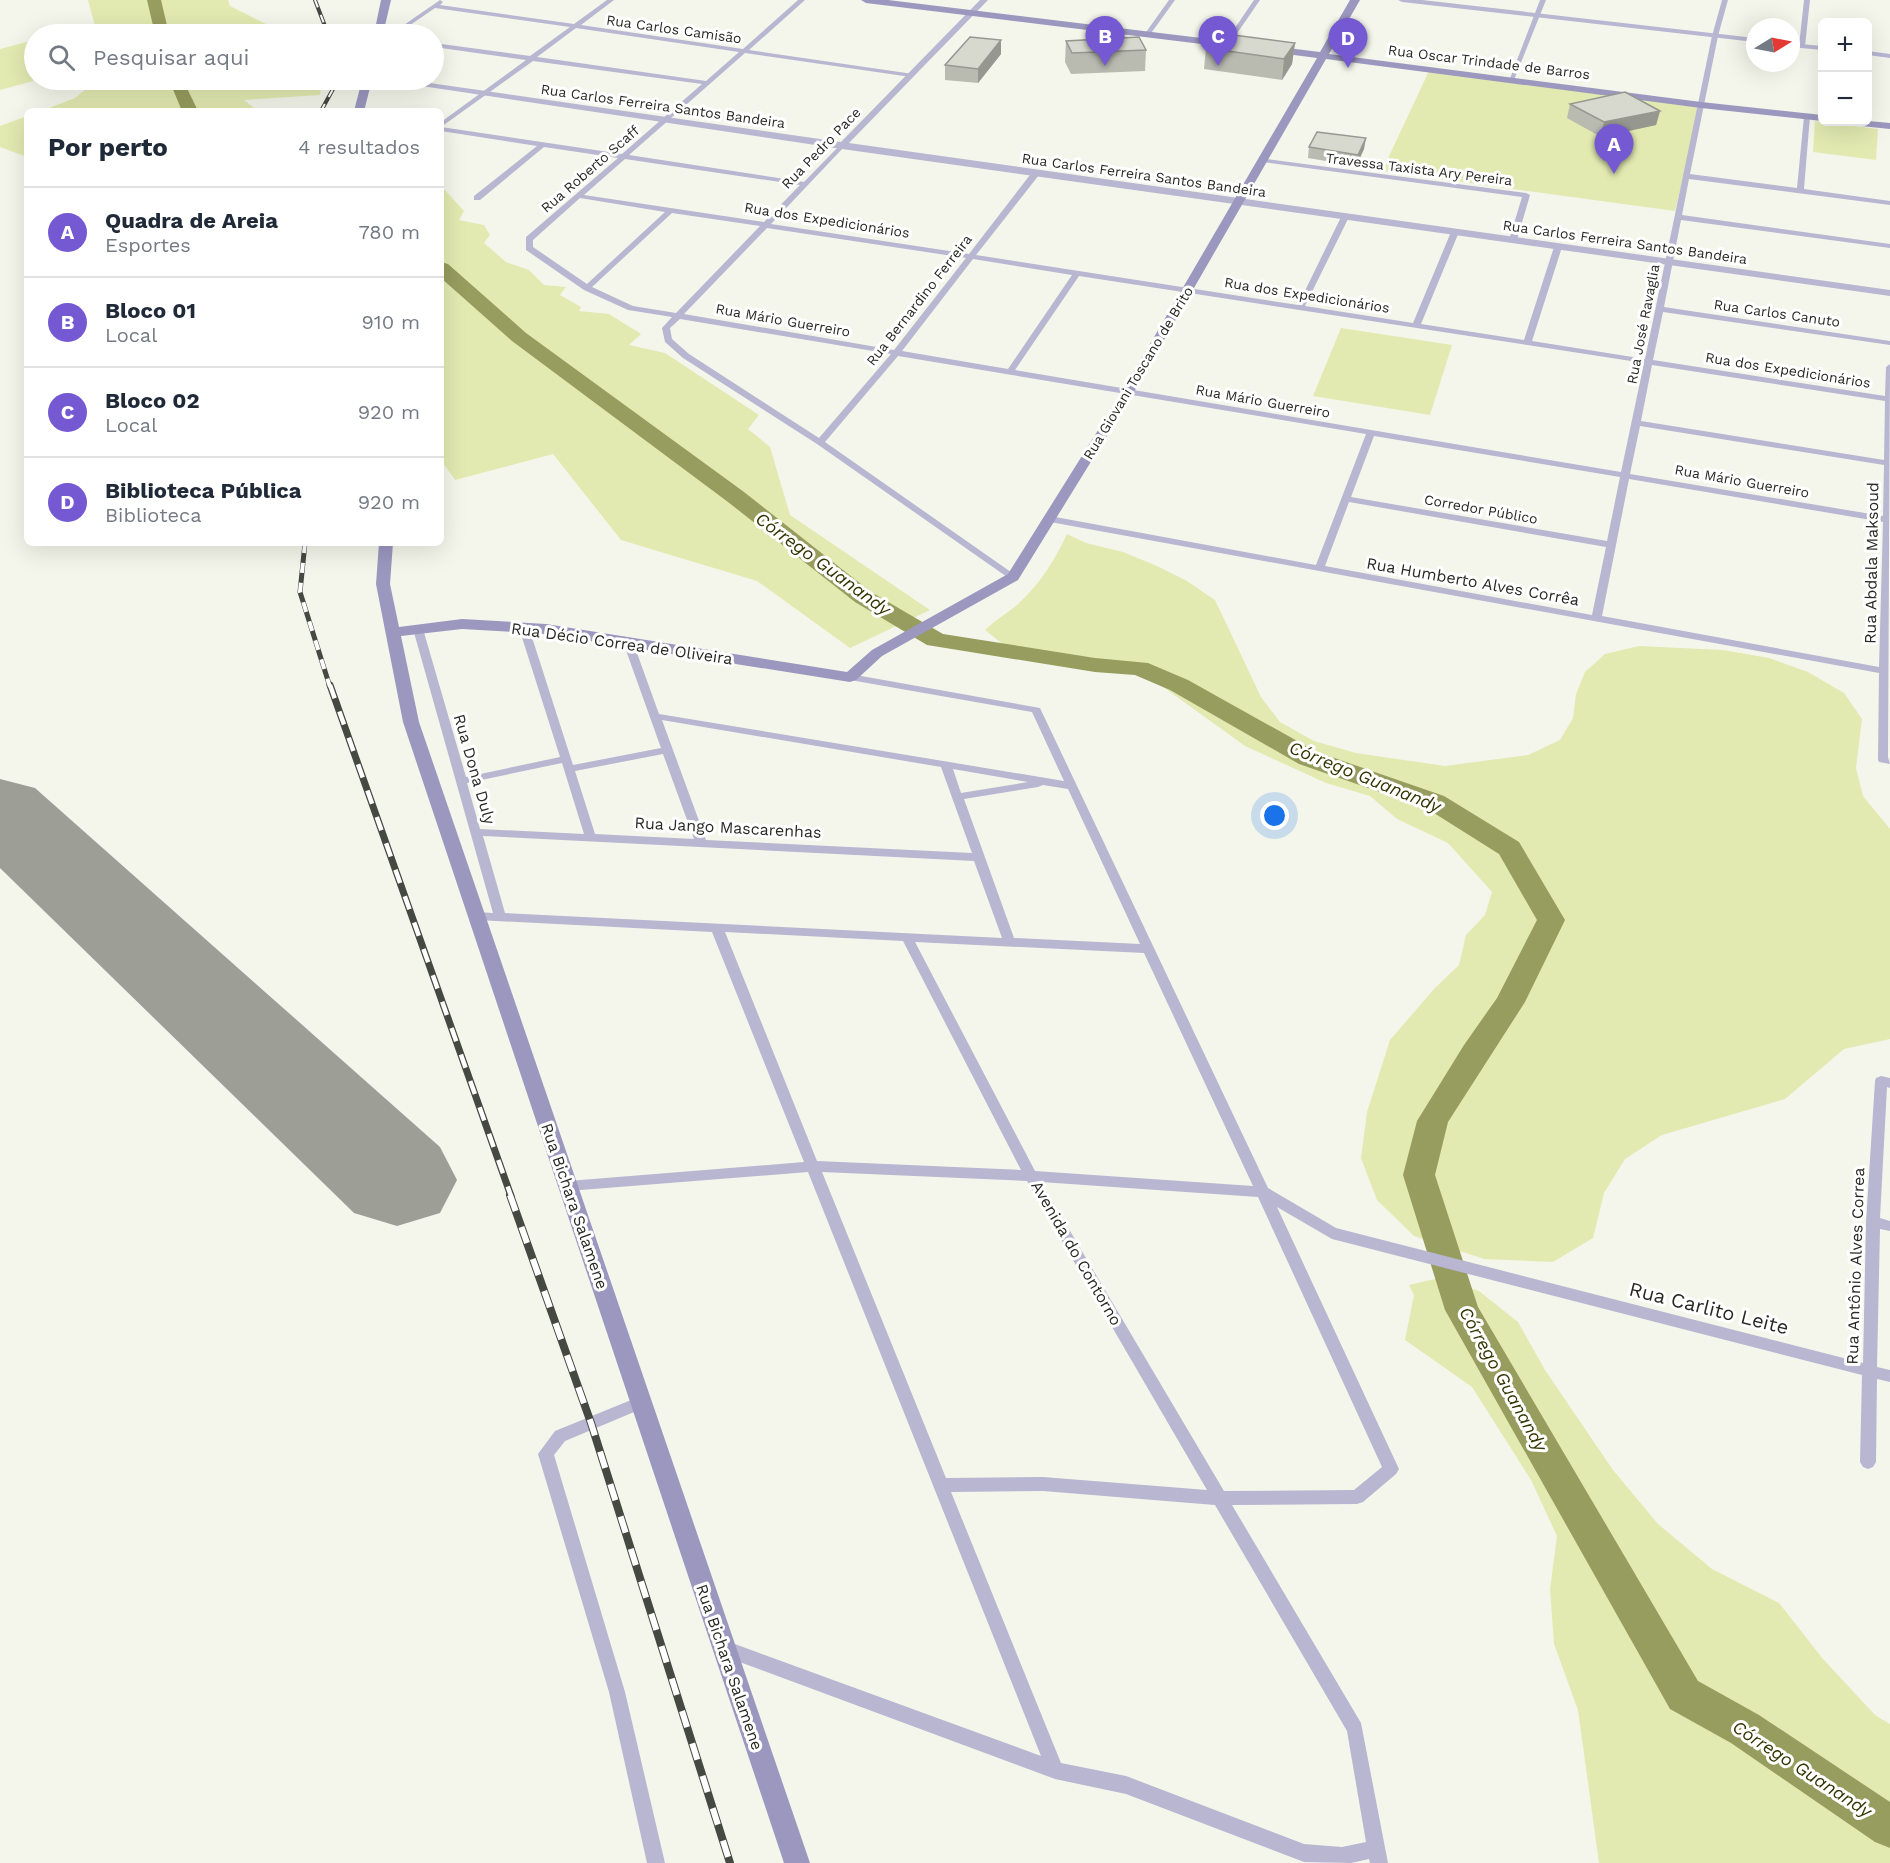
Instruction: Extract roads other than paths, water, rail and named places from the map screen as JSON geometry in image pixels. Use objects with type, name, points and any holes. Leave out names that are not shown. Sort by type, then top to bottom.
[{"type":"main road","points":[[380,24],[386,0]]},
{"type":"main road","points":[[866,0],[1249,47]]},
{"type":"main road","name":"Rua Giovani Toscano de Brito","points":[[850,677],[882,650],[1013,577],[1128,392],[1355,0]]},
{"type":"main road","name":"Rua Oscar Trindade de Barros","points":[[1260,48],[1701,105],[1818,117]]},
{"type":"main road","points":[[360,108],[364,90]]},
{"type":"main road","points":[[1872,124],[1890,126]]},
{"type":"main road","name":"Rua Bichara Salamene","points":[[386,546],[384,584],[411,722],[797,1863]]},
{"type":"main road","name":"Rua Décio Correa de Oliveira","points":[[393,632],[462,624],[546,629],[850,677]]},
{"type":"street","points":[[408,24],[443,0]]},
{"type":"street","points":[[444,125],[611,0]]},
{"type":"street","name":"Rua Roberto Scaff","points":[[529,238],[802,0]]},
{"type":"street","name":"Rua Pedro Pace","points":[[678,316],[984,0]]},
{"type":"street","points":[[1147,34],[1172,0]]},
{"type":"street","points":[[1227,44],[1257,0]]},
{"type":"street","points":[[1402,0],[1746,39]]},
{"type":"street","points":[[1512,80],[1543,0]]},
{"type":"street","name":"Rua José Ravaglia","points":[[1596,619],[1715,36],[1725,0]]},
{"type":"street","points":[[1807,0],[1802,46],[1818,48]]},
{"type":"street","name":"Rua Carlos Camisão","points":[[434,6],[911,75]]},
{"type":"street","points":[[444,46],[707,83]]},
{"type":"street","points":[[1872,54],[1890,56]]},
{"type":"street","name":"Rua Carlos Ferreira Santos Bandeira","points":[[444,87],[842,146],[1890,293]]},
{"type":"street","points":[[1800,191],[1807,116]]},
{"type":"street","points":[[444,128],[805,184]]},
{"type":"street","points":[[477,198],[543,144]]},
{"type":"street","name":"Travessa Taxista Ary Pereira","points":[[1262,160],[1526,195],[1513,240]]},
{"type":"street","name":"Rua Bernardino Ferreira","points":[[820,442],[896,353],[1036,173]]},
{"type":"street","points":[[1686,176],[1890,203]]},
{"type":"street","name":"Rua dos Expedicionários","points":[[578,196],[1890,399]]},
{"type":"street","points":[[587,288],[671,210]]},
{"type":"street","points":[[1300,308],[1345,217]]},
{"type":"street","points":[[1678,217],[1890,246]]},
{"type":"street","points":[[1416,326],[1455,232]]},
{"type":"street","name":"Rua Mário Guerreiro","points":[[529,238],[530,248],[587,288],[631,308],[1889,520]]},
{"type":"street","points":[[1527,343],[1558,247]]},
{"type":"street","points":[[1010,372],[1077,273]]},
{"type":"street","name":"Rua Carlos Canuto","points":[[1660,309],[1890,343]]},
{"type":"street","points":[[678,316],[666,328],[668,340],[686,356],[820,442],[1013,577]]},
{"type":"street","name":"Rua Abdala Maksoud","points":[[1886,760],[1890,367]]},
{"type":"street","points":[[1636,423],[1888,463]]},
{"type":"street","points":[[1320,568],[1371,433]]},
{"type":"street","name":"Corredor Público","points":[[1346,499],[1611,545]]},
{"type":"street","name":"Rua Humberto Alves Corrêa","points":[[1050,519],[1887,672]]},
{"type":"street","points":[[524,628],[591,838]]},
{"type":"street","name":"Rua Dona Duly","points":[[418,629],[501,917]]},
{"type":"street","points":[[628,642],[701,842]]},
{"type":"street","points":[[850,677],[1036,710],[1391,1469],[1357,1497],[1220,1498],[1043,1484],[941,1485]]},
{"type":"street","points":[[655,716],[1072,786]]},
{"type":"street","points":[[462,781],[667,750]]},
{"type":"street","points":[[946,766],[1010,943]]},
{"type":"street","points":[[957,797],[1048,782]]},
{"type":"street","name":"Rua Jango Mascarenhas","points":[[476,832],[979,856]]},
{"type":"street","points":[[477,916],[1149,949]]},
{"type":"street","points":[[717,928],[1055,1770]]},
{"type":"street","points":[[907,938],[1031,1176]]},
{"type":"street","name":"Rua Antônio Alves Correa","points":[[1868,1461],[1873,1222],[1881,1081],[1890,1083]]},
{"type":"street","points":[[568,1186],[813,1166],[1031,1176]]},
{"type":"street","name":"Avenida do Contorno","points":[[1031,1176],[1263,1192],[1332,1233],[1378,1245]]},
{"type":"street","name":"Avenida do Contorno","points":[[1031,1176],[1355,1729],[1377,1856]]},
{"type":"street","points":[[1873,1222],[1890,1226]]},
{"type":"street","name":"Rua Carlito Leite","points":[[1378,1245],[1890,1376]]},
{"type":"street","points":[[641,1402],[560,1436],[546,1454],[617,1692],[656,1863]]},
{"type":"street","points":[[724,1648],[1055,1770],[1126,1785],[1304,1853],[1377,1856]]},
{"type":"waterway","name":"Córrego Guanandy","points":[[154,0],[160,24]]},
{"type":"waterway","name":"Córrego Guanandy","points":[[181,90],[189,108]]},
{"type":"waterway","name":"Córrego Guanandy","points":[[444,271],[519,337],[736,497],[863,597],[936,640],[1095,665],[1139,668],[1179,685],[1308,758],[1435,802],[1509,848],[1551,920],[1510,1002],[1433,1121],[1419,1175],[1462,1310],[1684,1695],[1745,1729],[1890,1827]]},
{"type":"railway","points":[[315,0],[324,24]]},
{"type":"railway","points":[[323,108],[333,90]]},
{"type":"railway","points":[[305,546],[300,592],[330,687]]},
{"type":"railway","points":[[330,685],[511,1196]]},
{"type":"railway","points":[[510,1195],[591,1423],[730,1863]]},
{"type":"place","name":"Bloco 01","points":[[1105,66]]},
{"type":"place","name":"Bloco 02","points":[[1218,66]]},
{"type":"place","name":"Biblioteca Pública","points":[[1348,68]]},
{"type":"place","name":"Quadra de Areia","points":[[1614,174]]}]
